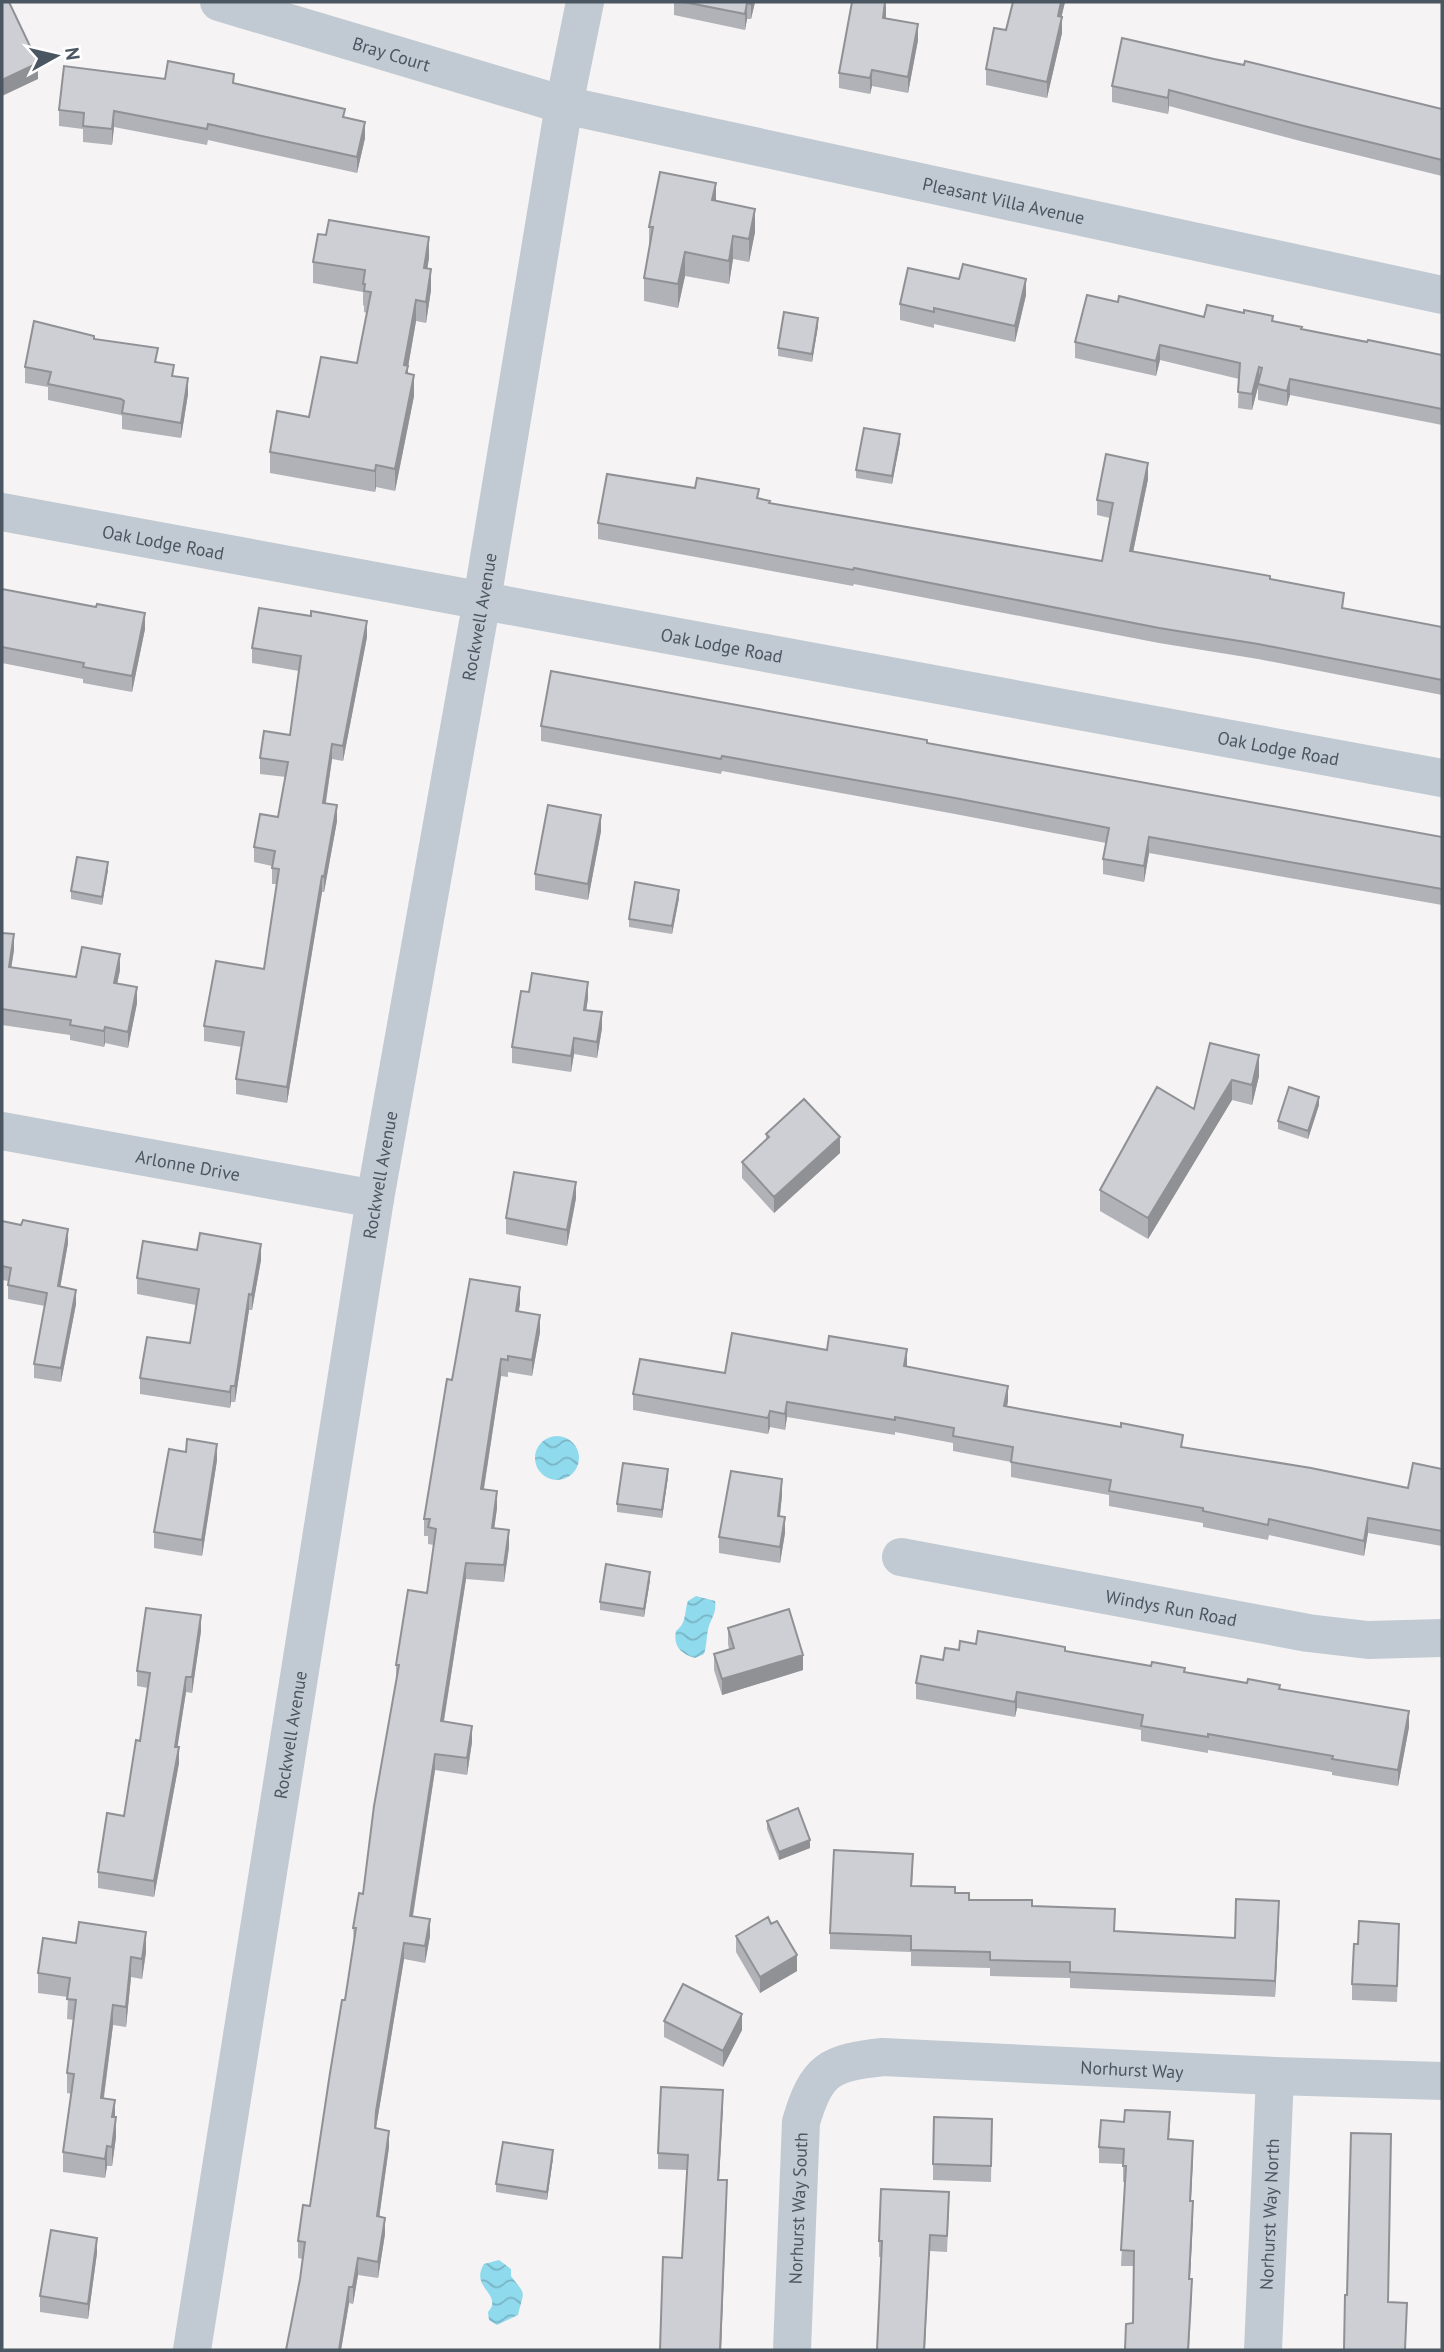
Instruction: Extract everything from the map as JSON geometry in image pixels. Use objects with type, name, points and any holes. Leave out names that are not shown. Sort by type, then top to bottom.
[{"type":"street","name":"Bray Court","points":[[219,2],[564,105]]},
{"type":"street","name":"Rockwell Avenue","points":[[192,2350],[375,1199],[482,600],[564,105],[585,2]]},
{"type":"street","name":"Pleasant Villa Avenue","points":[[564,105],[1442,295]]},
{"type":"street","name":"Oak Lodge Road","points":[[2,512],[1442,778]]},
{"type":"street","name":"Arlonne Drive","points":[[2,1131],[375,1199]]},
{"type":"street","name":"Windys Run Road","points":[[901,1557],[1308,1633],[1368,1640],[1442,1638]]},
{"type":"street","name":"Norhurst Way","points":[[825,2073],[849,2061],[883,2057],[1275,2076],[1442,2081]]},
{"type":"street","name":"Norhurst Way South","points":[[792,2350],[801,2122],[810,2093],[825,2073]]},
{"type":"street","name":"Norhurst Way North","points":[[1263,2350],[1275,2076]]},
{"type":"water","points":[[557,1436],[573,1442],[579,1458],[573,1474],[557,1480],[541,1474],[535,1458],[541,1442]]},
{"type":"water","points":[[696,1596],[715,1601],[715,1606],[704,1654],[695,1658],[679,1648],[675,1636],[684,1621],[688,1601]]},
{"type":"water","points":[[499,2260],[511,2269],[511,2276],[520,2287],[523,2297],[518,2315],[497,2325],[489,2320],[488,2312],[492,2300],[483,2285],[481,2272],[484,2264]]},
{"type":"building","points":[[2,2],[9,2],[38,63],[2,80]]},
{"type":"building","points":[[684,2],[751,2],[751,4],[747,3],[745,14]]},
{"type":"building","points":[[852,2],[885,2],[883,18],[918,24],[908,77],[872,70],[870,78],[839,73]]},
{"type":"building","points":[[1013,2],[1061,2],[1058,16],[1062,17],[1047,82],[986,69],[994,28],[1006,30]]},
{"type":"building","points":[[1122,38],[1244,65],[1245,61],[1442,109],[1442,160],[1169,90],[1168,98],[1112,86]]},
{"type":"building","points":[[168,61],[234,74],[233,83],[345,109],[343,117],[365,122],[357,157],[208,124],[207,129],[114,111],[112,129],[83,126],[84,113],[59,110],[64,66],[165,79]]},
{"type":"building","points":[[660,172],[716,183],[712,200],[755,209],[749,239],[733,236],[729,261],[685,252],[678,284],[644,278],[653,227],[649,227]]},
{"type":"building","points":[[329,220],[429,237],[424,268],[431,269],[426,302],[416,300],[404,365],[408,366],[406,373],[414,375],[395,469],[376,465],[375,471],[270,452],[277,411],[309,417],[321,357],[357,363],[371,292],[364,291],[365,270],[313,262],[318,234],[326,235]]},
{"type":"building","points":[[963,264],[1026,279],[1015,326],[934,308],[934,312],[900,304],[908,268],[959,279]]},
{"type":"building","points":[[1087,295],[1118,302],[1119,296],[1204,317],[1207,305],[1244,313],[1244,310],[1273,316],[1272,321],[1302,327],[1301,329],[1442,355],[1442,409],[1290,379],[1287,391],[1258,384],[1262,368],[1259,367],[1252,394],[1238,392],[1240,363],[1160,345],[1156,361],[1075,342]]},
{"type":"building","points":[[784,312],[818,318],[812,354],[778,348]]},
{"type":"building","points":[[34,321],[94,336],[94,339],[158,348],[155,362],[174,365],[172,376],[188,378],[181,423],[122,413],[124,401],[121,399],[48,384],[51,372],[25,367]]},
{"type":"building","points":[[864,428],[900,434],[892,476],[856,470]]},
{"type":"building","points":[[1106,454],[1148,463],[1130,551],[1270,576],[1270,579],[1344,593],[1342,608],[1442,627],[1442,680],[854,568],[853,570],[598,523],[607,474],[695,488],[697,478],[759,489],[757,498],[770,501],[769,503],[1102,561],[1113,503],[1097,500]]},
{"type":"building","points":[[2,589],[96,607],[97,604],[145,613],[132,676],[83,667],[84,663],[2,647]]},
{"type":"building","points":[[259,608],[311,616],[311,611],[367,621],[343,746],[332,744],[323,803],[337,805],[324,877],[322,876],[287,1087],[236,1079],[244,1032],[204,1026],[216,961],[264,969],[279,869],[272,868],[275,851],[254,847],[260,814],[278,817],[288,762],[260,758],[264,731],[290,735],[301,656],[252,648]]},
{"type":"building","points":[[551,671],[1442,837],[1442,889],[1149,837],[1144,866],[1103,859],[1109,828],[722,756],[721,759],[541,726]]},
{"type":"building","points":[[548,805],[601,815],[588,884],[535,874]]},
{"type":"building","points":[[77,857],[108,862],[102,897],[71,891]]},
{"type":"building","points":[[635,882],[679,890],[672,926],[629,919]]},
{"type":"building","points":[[2,933],[14,934],[9,967],[76,977],[82,947],[120,954],[114,983],[137,987],[128,1032],[105,1027],[104,1031],[70,1025],[71,1020],[2,1009]]},
{"type":"building","points":[[532,973],[588,982],[584,1010],[602,1012],[597,1042],[574,1038],[571,1056],[512,1047],[521,991],[529,992]]},
{"type":"building","points":[[1210,1043],[1259,1055],[1252,1085],[1232,1080],[1148,1218],[1100,1190],[1157,1087],[1194,1109]]},
{"type":"building","points":[[1289,1087],[1319,1097],[1308,1131],[1278,1121]]},
{"type":"building","points":[[804,1099],[840,1137],[774,1197],[742,1162],[769,1137],[766,1134]]},
{"type":"building","points":[[514,1172],[576,1182],[567,1230],[506,1218]]},
{"type":"building","points":[[23,1220],[68,1229],[58,1286],[76,1290],[61,1368],[34,1364],[47,1293],[8,1285],[11,1268],[2,1266],[2,1221],[21,1225]]},
{"type":"building","points":[[200,1233],[261,1244],[252,1295],[249,1294],[235,1386],[231,1386],[230,1392],[140,1378],[147,1337],[190,1343],[199,1289],[137,1278],[143,1241],[197,1250]]},
{"type":"building","points":[[470,1279],[520,1287],[516,1311],[540,1315],[532,1360],[508,1356],[508,1360],[501,1359],[481,1489],[497,1491],[492,1528],[509,1530],[504,1565],[466,1563],[441,1721],[472,1726],[467,1758],[435,1754],[410,1916],[430,1919],[425,1946],[404,1943],[376,2111],[375,2128],[389,2131],[377,2216],[385,2218],[378,2262],[358,2258],[353,2287],[349,2287],[339,2350],[286,2350],[305,2242],[298,2241],[303,2205],[310,2206],[342,2000],[345,2000],[356,1928],[353,1928],[359,1893],[363,1894],[408,1590],[427,1593],[436,1529],[428,1527],[430,1519],[424,1519],[447,1379],[452,1380]]},
{"type":"building","points":[[732,1333],[827,1350],[829,1336],[907,1349],[904,1366],[1008,1386],[1004,1406],[1183,1435],[1181,1447],[1311,1468],[1408,1488],[1413,1463],[1442,1469],[1442,1531],[1368,1518],[1364,1541],[1269,1519],[1268,1525],[1203,1511],[1203,1508],[1109,1491],[1111,1480],[1011,1462],[1013,1447],[953,1436],[954,1428],[787,1402],[785,1414],[770,1411],[768,1418],[633,1394],[640,1359],[725,1373]]},
{"type":"building","points":[[187,1439],[217,1444],[202,1540],[154,1532],[169,1449],[186,1452]]},
{"type":"building","points":[[623,1463],[668,1469],[662,1510],[617,1504]]},
{"type":"building","points":[[731,1471],[782,1479],[778,1516],[785,1517],[780,1547],[719,1537]]},
{"type":"building","points":[[606,1564],[650,1572],[644,1609],[600,1602]]},
{"type":"building","points":[[146,1608],[201,1615],[192,1677],[186,1677],[175,1747],[179,1747],[154,1881],[98,1872],[107,1813],[124,1816],[136,1740],[140,1741],[150,1673],[137,1671]]},
{"type":"building","points":[[789,1609],[803,1655],[722,1679],[714,1654],[734,1648],[728,1628]]},
{"type":"building","points":[[978,1631],[1065,1647],[1065,1651],[1151,1666],[1152,1662],[1185,1668],[1184,1672],[1247,1683],[1248,1679],[1280,1685],[1279,1689],[1409,1711],[1398,1770],[1208,1734],[1208,1737],[1141,1726],[1143,1715],[1017,1692],[1015,1702],[916,1683],[921,1656],[943,1660],[945,1648],[959,1650],[960,1641],[976,1644]]},
{"type":"building","points":[[798,1808],[810,1840],[779,1852],[767,1821]]},
{"type":"building","points":[[834,1850],[913,1854],[911,1886],[955,1887],[955,1893],[969,1893],[969,1900],[1032,1900],[1032,1906],[1115,1909],[1114,1931],[1235,1938],[1236,1899],[1279,1901],[1275,1981],[1070,1972],[1070,1962],[990,1960],[990,1952],[911,1950],[911,1936],[830,1933]]},
{"type":"building","points":[[768,1917],[771,1924],[777,1921],[797,1955],[760,1977],[736,1936]]},
{"type":"building","points":[[1359,1921],[1399,1924],[1397,1986],[1352,1984],[1354,1944],[1358,1944]]},
{"type":"building","points":[[79,1922],[146,1932],[142,1959],[131,1957],[126,2007],[113,2005],[101,2098],[115,2100],[112,2117],[116,2117],[112,2147],[107,2146],[105,2159],[63,2152],[74,2074],[67,2073],[76,2000],[67,1999],[70,1978],[38,1973],[43,1938],[76,1943]]},
{"type":"building","points":[[683,1984],[742,2014],[723,2051],[664,2021]]},
{"type":"building","points":[[661,2087],[723,2090],[718,2180],[727,2180],[720,2350],[660,2350],[663,2257],[682,2258],[688,2155],[658,2153]]},
{"type":"building","points":[[1125,2110],[1170,2112],[1168,2139],[1193,2141],[1189,2279],[1192,2279],[1188,2350],[1125,2350],[1126,2324],[1133,2323],[1134,2251],[1121,2250],[1126,2166],[1123,2166],[1124,2149],[1099,2147],[1101,2120],[1124,2122]]},
{"type":"building","points":[[934,2117],[992,2119],[991,2166],[933,2164]]},
{"type":"building","points":[[1351,2133],[1391,2134],[1388,2302],[1407,2303],[1405,2350],[1344,2350]]},
{"type":"building","points":[[503,2142],[553,2150],[547,2192],[496,2184]]},
{"type":"building","points":[[881,2189],[949,2192],[947,2236],[930,2235],[924,2350],[877,2350],[882,2241],[879,2241]]},
{"type":"building","points":[[51,2230],[97,2238],[88,2304],[40,2296]]}]
